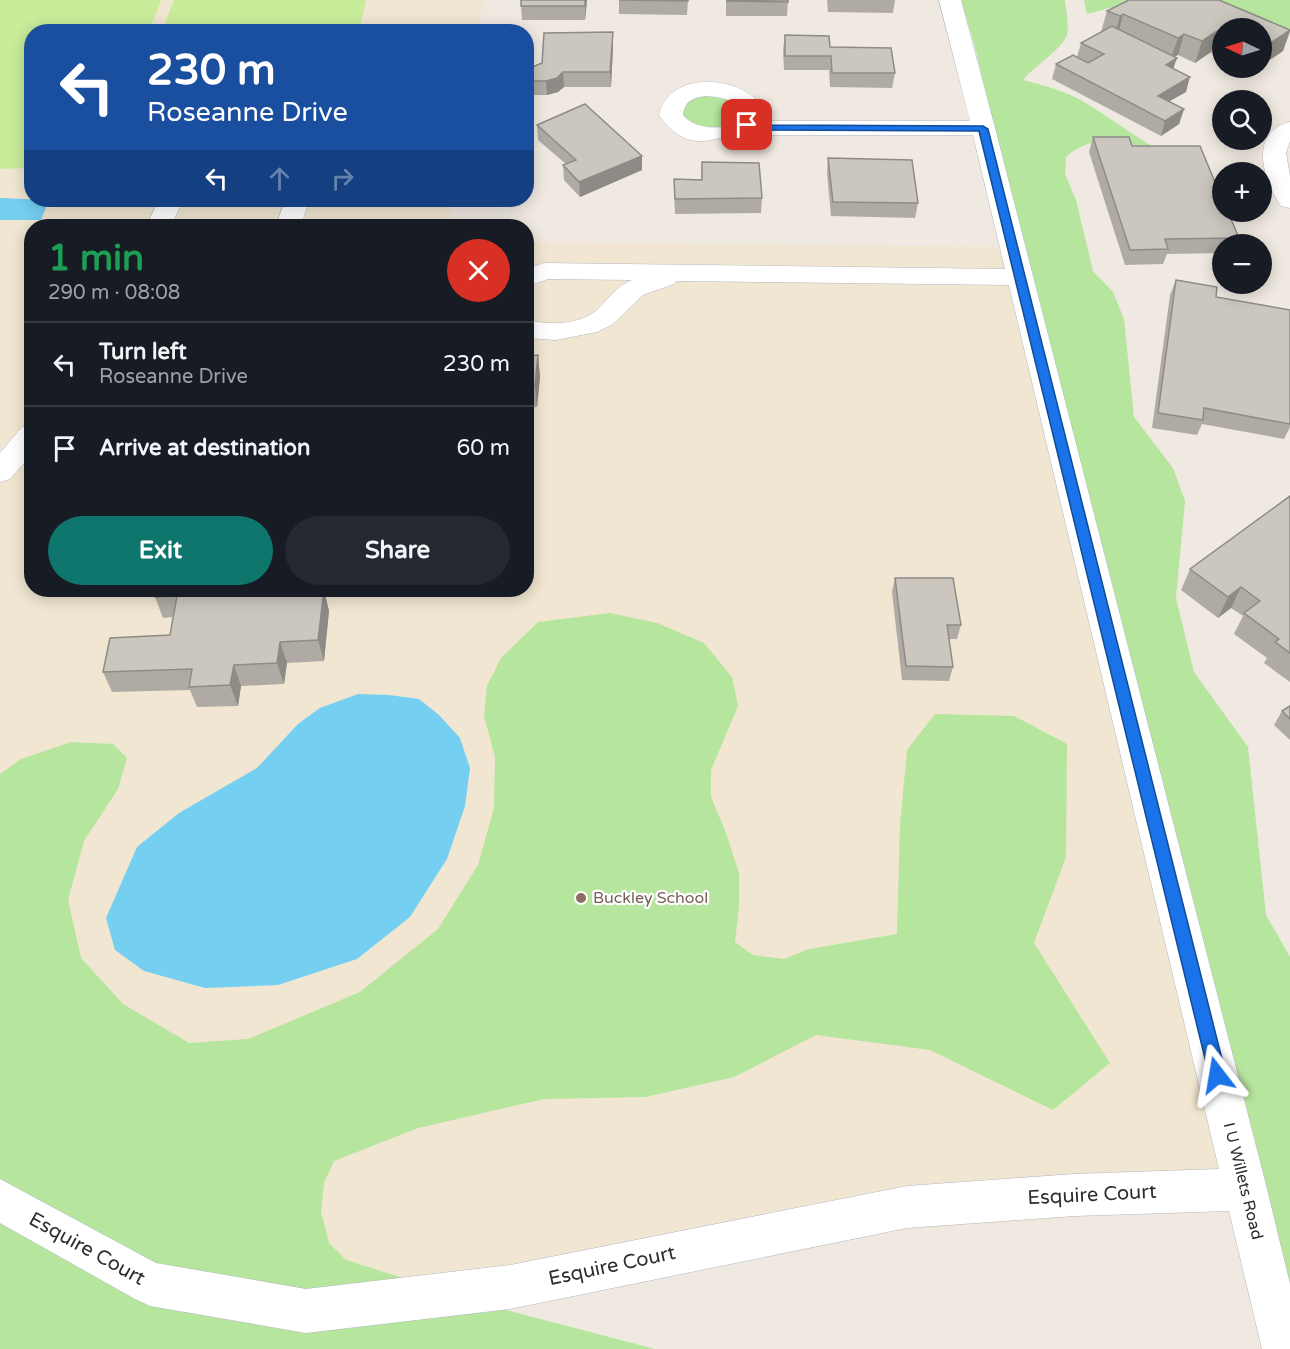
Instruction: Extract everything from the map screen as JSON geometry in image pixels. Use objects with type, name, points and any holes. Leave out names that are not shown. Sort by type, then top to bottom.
[{"type":"street","name":"I U Willets Road","points":[[950,0],[1284,1349]]},
{"type":"street","points":[[747,125],[765,128],[983,129]]},
{"type":"street","points":[[1290,129],[1280,135],[1272,153],[1275,168],[1290,201]]},
{"type":"street","points":[[534,275],[544,271],[1019,277]]},
{"type":"street","points":[[534,331],[548,332],[592,324],[605,317],[623,297],[635,288],[668,277],[691,274]]},
{"type":"street","points":[[0,472],[24,444]]},
{"type":"street","name":"Esquire Court","points":[[0,1200],[150,1284],[306,1311],[510,1287],[907,1207],[1074,1195],[1246,1189]]},
{"type":"shaded area","name":"Buckley School","points":[[0,0],[483,0],[479,24],[24,24],[24,207],[451,207],[449,219],[24,219],[24,597],[534,597],[534,242],[1007,247],[1235,1206],[900,1230],[495,1307],[0,1271]]},
{"type":"green space","points":[[0,0],[161,0],[152,24],[24,24],[24,168],[0,169]]},
{"type":"green space","points":[[174,0],[366,0],[361,24],[165,24]]},
{"type":"green space","points":[[961,0],[1065,0],[1068,26],[1065,39],[1023,80],[1082,100],[1160,151],[1123,143],[1088,144],[1066,157],[1065,174],[1076,200],[1093,271],[1113,292],[1124,319],[1134,417],[1173,468],[1185,501],[1176,598],[1194,672],[1248,747],[1266,915],[1290,957],[1290,1286],[1035,297],[975,47]]},
{"type":"green space","points":[[1084,0],[1139,0],[1087,14]]},
{"type":"green space","points":[[1185,0],[1290,0],[1290,33],[1287,36],[1272,31],[1272,18],[1236,18]]},
{"type":"green space","points":[[721,89],[753,117],[704,134],[672,106]]},
{"type":"green space","points":[[610,613],[657,623],[704,643],[732,677],[738,706],[711,770],[711,797],[739,873],[739,907],[735,942],[753,955],[784,959],[809,949],[897,934],[900,825],[907,750],[935,714],[1014,716],[1067,744],[1066,857],[1034,943],[1110,1063],[1053,1110],[930,1050],[816,1035],[734,1077],[645,1097],[544,1099],[418,1128],[334,1161],[324,1183],[321,1212],[329,1243],[346,1260],[495,1307],[655,1349],[0,1349],[0,774],[21,759],[71,742],[113,744],[127,758],[118,789],[84,841],[68,900],[81,958],[123,1004],[189,1043],[248,1039],[360,992],[438,929],[478,865],[494,808],[495,757],[484,716],[487,686],[501,658],[538,622]]},
{"type":"water","points":[[0,198],[24,199],[24,207],[46,207],[41,219],[0,220]]},
{"type":"water","points":[[358,694],[419,699],[439,715],[460,738],[470,768],[465,806],[447,859],[410,917],[357,959],[278,985],[205,988],[144,971],[115,950],[106,918],[137,847],[179,813],[257,768],[298,724],[320,708]]},
{"type":"building","points":[[521,0],[585,0],[585,6],[521,6]]},
{"type":"building","points":[[619,0],[688,0],[688,1]]},
{"type":"building","points":[[788,0],[788,2],[727,1]]},
{"type":"building","points":[[1129,0],[1219,0],[1262,18],[1212,18],[1212,34],[1202,41],[1184,34],[1178,38],[1123,14],[1120,16],[1107,11]]},
{"type":"building","points":[[1272,22],[1290,30],[1272,42]]},
{"type":"building","points":[[1112,26],[1177,58],[1166,65],[1190,77],[1158,96],[1184,109],[1165,121],[1056,64],[1073,55],[1088,63],[1104,54],[1081,43]]},
{"type":"building","points":[[613,32],[610,72],[563,72],[557,78],[534,81],[534,66],[542,63],[544,33]]},
{"type":"building","points":[[785,35],[829,36],[830,47],[891,48],[895,73],[832,73],[831,56],[785,56]]},
{"type":"building","points":[[585,104],[642,156],[579,182],[563,165],[576,160],[537,125]]},
{"type":"building","points":[[1093,137],[1129,137],[1132,146],[1200,146],[1212,175],[1212,222],[1232,222],[1237,234],[1212,234],[1212,238],[1165,239],[1168,249],[1130,250]]},
{"type":"building","points":[[828,158],[912,160],[918,203],[833,202]]},
{"type":"building","points":[[702,162],[759,163],[762,198],[675,199],[674,179],[702,180]]},
{"type":"building","points":[[1176,280],[1212,286],[1212,294],[1216,294],[1216,297],[1290,310],[1290,424],[1204,408],[1203,420],[1158,413]]},
{"type":"building","points":[[534,355],[538,355],[535,386],[534,386]]},
{"type":"building","points":[[1290,496],[1290,653],[1275,642],[1279,639],[1244,613],[1260,601],[1241,587],[1228,597],[1190,569]]},
{"type":"building","points":[[895,578],[953,578],[961,625],[947,625],[953,667],[906,666]]},
{"type":"building","points":[[177,597],[323,597],[318,640],[280,642],[277,663],[234,665],[230,685],[189,687],[192,669],[103,672],[110,638],[170,635]]},
{"type":"building","points":[[1290,706],[1290,719],[1282,711]]},
{"type":"place","name":"Buckley School","points":[[581,898]]},
{"type":"route","points":[[747,125],[765,128],[983,129],[1217,1075]]}]
